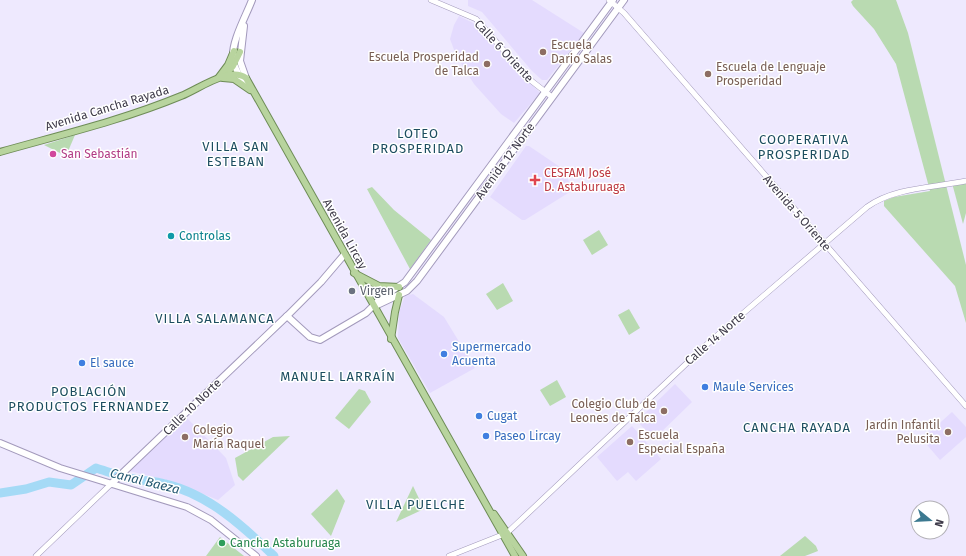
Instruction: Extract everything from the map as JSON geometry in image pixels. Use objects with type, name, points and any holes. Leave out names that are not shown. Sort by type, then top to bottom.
[{"type":"main road","points":[[225,76],[234,64],[237,51],[237,35],[244,22],[252,0]]},
{"type":"main road","name":"Avenida 12 Norte","points":[[373,307],[399,295],[417,281],[624,0]]},
{"type":"main road","name":"Avenida 12 Norte","points":[[287,316],[310,337],[318,340],[359,318],[373,307],[381,298],[399,287],[412,274],[611,1]]},
{"type":"main road","points":[[217,79],[237,51]]},
{"type":"main road","points":[[237,51],[246,83]]},
{"type":"main road","points":[[234,64],[246,83]]},
{"type":"main road","name":"Avenida Cancha Rayada","points":[[0,152],[153,106],[185,95],[225,76],[239,74]]},
{"type":"main road","points":[[217,79],[229,78],[246,83]]},
{"type":"main road","name":"Avenida Lircay","points":[[246,83],[475,486],[505,534],[523,556]]},
{"type":"main road","name":"Calle 10 Norte","points":[[114,481],[287,316],[321,282],[344,255]]},
{"type":"main road","points":[[354,273],[379,286],[399,287]]},
{"type":"main road","points":[[391,339],[399,295]]},
{"type":"main road","points":[[0,443],[70,471],[102,481],[114,481],[196,511],[224,530],[256,556]]},
{"type":"main road","name":"Avenida Lircay","points":[[505,534],[515,556]]},
{"type":"street","name":"Calle 6 Oriente","points":[[431,0],[476,19],[529,79],[552,97]]},
{"type":"street","name":"Avenida 5 Oriente","points":[[611,1],[966,406]]},
{"type":"street","name":"Calle 14 Norte","points":[[505,534],[673,375],[867,207],[879,200],[897,193],[966,181]]},
{"type":"street","name":"Calle 10 Norte","points":[[36,556],[114,481]]},
{"type":"street","points":[[449,556],[505,534]]},
{"type":"shaded area","name":"Escuela Dario Salas","points":[[468,0],[532,0],[584,33],[547,80],[542,80],[532,71],[482,12],[468,6]]},
{"type":"shaded area","name":"Escuela Prosperidad de Talca","points":[[459,16],[473,23],[540,93],[514,123],[501,114],[474,84],[456,55],[450,39],[454,25]]},
{"type":"shaded area","name":"CESFAM José D. Astaburuaga","points":[[526,146],[529,146],[563,169],[573,190],[525,220],[522,220],[490,197]]},
{"type":"shaded area","points":[[413,294],[444,317],[475,368],[430,393],[398,338],[399,312],[405,296]]},
{"type":"shaded area","name":"Colegio Club de Leones de Talca","points":[[675,384],[692,402],[654,439],[637,421]]},
{"type":"shaded area","name":"Jardín Infantil Pelusita","points":[[952,412],[966,427],[966,437],[940,460],[922,439]]},
{"type":"shaded area","name":"Colegio María Raquel","points":[[185,416],[226,458],[235,485],[218,500],[171,481],[129,471]]},
{"type":"shaded area","name":"Escuela Especial España","points":[[632,426],[661,459],[636,481],[628,472],[617,481],[597,457]]},
{"type":"green space","points":[[853,0],[896,0],[908,33],[966,265],[966,323],[955,286],[884,206],[884,201],[894,197],[930,191],[896,64],[874,29],[853,6],[851,2]]},
{"type":"green space","points":[[75,135],[66,156],[44,145]]},
{"type":"green space","points":[[966,180],[966,213],[963,224],[952,183]]},
{"type":"green space","points":[[372,187],[394,210],[431,240],[410,269],[367,189]]},
{"type":"green space","points":[[599,230],[608,245],[592,255],[583,240]]},
{"type":"green space","points":[[503,283],[513,301],[497,310],[486,294]]},
{"type":"green space","points":[[629,309],[640,328],[629,335],[618,315]]},
{"type":"green space","points":[[557,380],[566,397],[550,406],[540,390]]},
{"type":"green space","points":[[359,389],[365,391],[371,402],[349,429],[335,418]]},
{"type":"green space","points":[[290,436],[243,481],[238,476],[235,458],[273,437]]},
{"type":"green space","points":[[413,486],[424,509],[396,522]]},
{"type":"green space","points":[[337,489],[345,501],[331,536],[311,514]]},
{"type":"green space","points":[[805,536],[816,546],[818,551],[805,556],[780,556]]},
{"type":"green space","name":"Cancha Astaburuaga","points":[[220,537],[244,556],[206,556]]},
{"type":"waterway","name":"Canal Baeza","points":[[0,493],[26,489],[49,482],[71,485],[96,468],[120,476],[157,482],[181,489],[210,503],[224,512],[274,556]]},
{"type":"place","name":"Escuela Dario Salas","points":[[543,52]]},
{"type":"place","name":"Escuela Prosperidad de Talca","points":[[487,64]]},
{"type":"place","name":"Escuela de Lenguaje Prosperidad","points":[[708,74]]},
{"type":"place","name":"San Sebastián","points":[[53,154]]},
{"type":"place","name":"CESFAM José D. Astaburuaga","points":[[535,180]]},
{"type":"place","name":"Controlas","points":[[171,236]]},
{"type":"place","name":"Virgen","points":[[352,291]]},
{"type":"place","name":"Supermercado Acuenta","points":[[444,354]]},
{"type":"place","name":"El sauce","points":[[82,363]]},
{"type":"place","name":"Maule Services","points":[[705,387]]},
{"type":"place","name":"Colegio Club de Leones de Talca","points":[[664,411]]},
{"type":"place","name":"Cugat","points":[[479,416]]},
{"type":"place","name":"Jardín Infantil Pelusita","points":[[948,432]]},
{"type":"place","name":"Paseo Lircay","points":[[486,436]]},
{"type":"place","name":"Colegio María Raquel","points":[[185,437]]},
{"type":"place","name":"Escuela Especial España","points":[[630,442]]},
{"type":"place","name":"Cancha Astaburuaga","points":[[222,543]]},
{"type":"district","name":"LOTEO PROSPERIDAD","points":[[418,140]]},
{"type":"district","name":"COOPERATIVA PROSPERIDAD","points":[[804,146]]},
{"type":"district","name":"VILLA SAN ESTEBAN","points":[[236,154]]},
{"type":"district","name":"VILLA SALAMANCA","points":[[215,318]]},
{"type":"district","name":"MANUEL LARRAÍN","points":[[338,376]]},
{"type":"district","name":"POBLACIÓN PRODUCTOS FERNANDEZ","points":[[89,398]]},
{"type":"district","name":"CANCHA RAYADA","points":[[797,427]]},
{"type":"district","name":"VILLA PUELCHE","points":[[416,504]]}]
